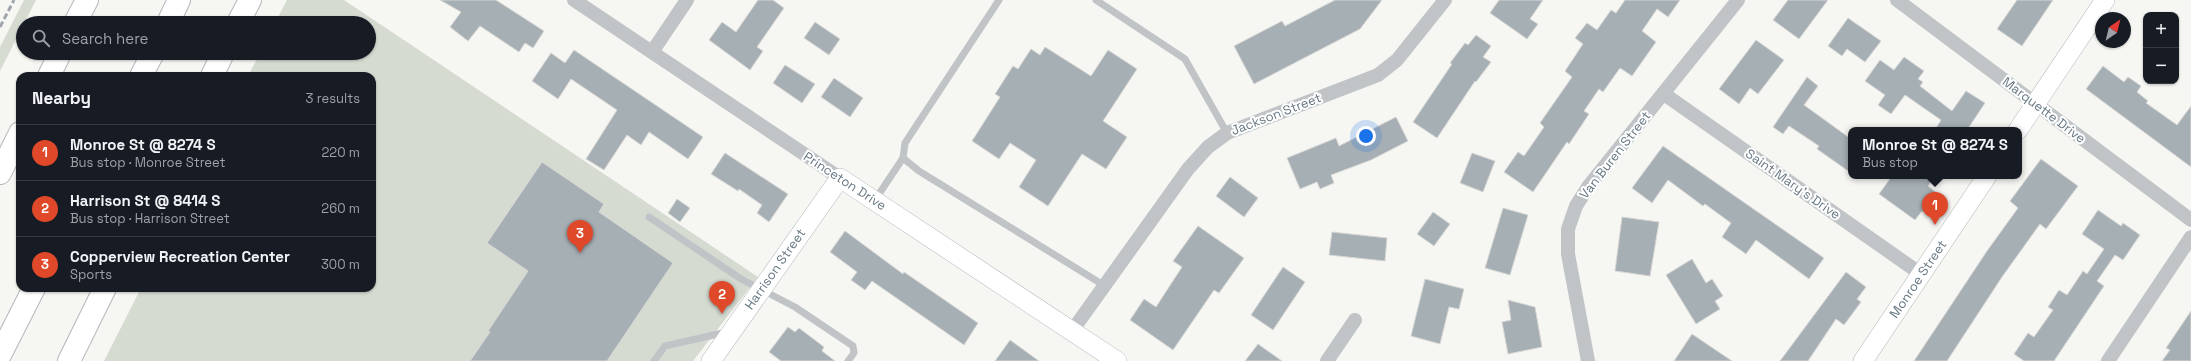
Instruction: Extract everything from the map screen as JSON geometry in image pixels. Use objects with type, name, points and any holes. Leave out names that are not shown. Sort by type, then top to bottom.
[{"type":"highway","points":[[79,16],[87,0]]},
{"type":"highway","points":[[171,16],[179,0]]},
{"type":"highway","points":[[242,16],[250,0]]},
{"type":"highway","points":[[51,72],[57,60]]},
{"type":"highway","points":[[143,72],[149,60]]},
{"type":"highway","points":[[214,72],[220,60]]},
{"type":"highway","points":[[0,173],[16,142]]},
{"type":"highway","points":[[0,355],[32,292]]},
{"type":"highway","points":[[68,361],[103,292]]},
{"type":"street","name":"Princeton Drive","points":[[574,0],[1117,361]]},
{"type":"street","points":[[652,52],[687,0]]},
{"type":"street","name":"Jackson Street","points":[[1072,331],[1188,169],[1208,147],[1227,133],[1252,122],[1358,84],[1378,75],[1397,60],[1445,0]]},
{"type":"street","name":"Van Buren Street","points":[[1588,361],[1568,254],[1568,229],[1576,206],[1588,187],[1738,0]]},
{"type":"street","name":"Marquette Drive","points":[[1897,0],[2191,220]]},
{"type":"street","points":[[2020,127],[2105,0]]},
{"type":"street","name":"Saint Mary's Drive","points":[[1664,94],[1921,274]]},
{"type":"street","name":"Harrison Street","points":[[716,359],[731,331],[840,178]]},
{"type":"street","name":"Monroe Street","points":[[1863,361],[1985,179]]},
{"type":"street","points":[[2108,361],[2191,237]]},
{"type":"street","points":[[1327,361],[1355,320]]},
{"type":"lane","points":[[875,201],[903,158],[905,143],[999,0]]},
{"type":"lane","points":[[1096,0],[1185,59],[1227,133]]},
{"type":"lane","points":[[903,158],[919,172],[1105,286]]},
{"type":"lane","points":[[649,217],[742,279],[760,290],[795,307],[853,346],[854,353],[848,361]]},
{"type":"lane","points":[[654,361],[665,346],[731,331]]},
{"type":"shaded area","points":[[24,0],[36,0],[28,16],[16,16],[16,39],[0,71],[0,47]]},
{"type":"shaded area","points":[[287,0],[344,0],[368,16],[279,16]]},
{"type":"shaded area","points":[[376,21],[758,277],[693,361],[104,361],[139,292],[376,292],[376,72],[250,72],[256,60],[376,60]]},
{"type":"building","points":[[440,0],[496,0],[544,31],[533,48],[525,43],[519,52],[480,26],[468,41],[450,27],[461,12]]},
{"type":"building","points":[[758,0],[773,0],[784,8],[757,47],[763,51],[750,70],[709,40],[722,22],[736,32]]},
{"type":"building","points":[[1335,0],[1382,0],[1360,29],[1254,84],[1234,46],[1282,21],[1285,26]]},
{"type":"building","points":[[1499,0],[1543,0],[1530,19],[1538,24],[1527,39],[1490,13]]},
{"type":"building","points":[[1625,0],[1680,0],[1668,17],[1657,9],[1642,31],[1656,42],[1632,76],[1620,68],[1603,92],[1599,89],[1584,111],[1589,114],[1569,144],[1567,142],[1533,192],[1504,172],[1518,152],[1524,156],[1544,127],[1540,123],[1572,77],[1565,71],[1583,44],[1575,38],[1587,23],[1597,30],[1611,10],[1616,13]]},
{"type":"building","points":[[1788,0],[1828,0],[1799,39],[1773,20]]},
{"type":"building","points":[[2017,0],[2053,0],[2022,46],[1997,29]]},
{"type":"building","points":[[1848,18],[1881,41],[1865,62],[1847,49],[1842,56],[1828,46]]},
{"type":"building","points":[[815,22],[840,39],[829,55],[804,38]]},
{"type":"building","points":[[1476,35],[1491,46],[1483,57],[1491,62],[1476,82],[1475,81],[1437,138],[1413,122],[1452,64],[1450,63],[1465,43],[1468,45]]},
{"type":"building","points":[[1756,40],[1784,60],[1758,94],[1750,88],[1739,104],[1719,89]]},
{"type":"building","points":[[1045,47],[1091,76],[1108,50],[1137,69],[1103,121],[1127,137],[1106,169],[1082,154],[1048,206],[1019,187],[1036,160],[1010,143],[999,159],[972,141],[1000,97],[995,94],[1013,66],[1018,69],[1031,49],[1040,55]]},
{"type":"building","points":[[574,50],[703,137],[688,159],[649,132],[641,145],[627,135],[604,170],[586,159],[617,110],[571,79],[558,99],[532,81],[551,53],[565,63]]},
{"type":"building","points":[[1904,57],[1924,71],[1918,79],[1923,82],[1920,86],[1952,111],[1966,91],[1985,103],[1969,127],[1937,127],[1941,120],[1905,95],[1891,114],[1878,105],[1885,95],[1865,81],[1880,60],[1894,70]]},
{"type":"building","points":[[785,65],[815,84],[802,103],[773,83]]},
{"type":"building","points":[[2103,66],[2124,82],[2128,77],[2141,86],[2137,92],[2148,101],[2146,103],[2177,125],[2191,106],[2191,167],[2086,89]]},
{"type":"building","points":[[1807,77],[1818,86],[1804,105],[1848,137],[1848,171],[1817,149],[1819,146],[1789,126],[1783,134],[1773,127]]},
{"type":"building","points":[[834,78],[863,98],[850,117],[821,97]]},
{"type":"building","points":[[1396,117],[1408,141],[1371,160],[1331,175],[1334,183],[1320,189],[1317,182],[1300,189],[1287,158],[1336,138],[1339,146]]},
{"type":"building","points":[[1663,146],[1824,258],[1809,279],[1756,240],[1746,254],[1722,237],[1731,223],[1705,204],[1703,206],[1668,180],[1652,203],[1632,188]]},
{"type":"building","points":[[725,153],[788,194],[769,222],[757,213],[762,205],[739,189],[738,191],[711,174]]},
{"type":"building","points":[[1472,153],[1495,161],[1483,192],[1460,183]]},
{"type":"building","points":[[2041,159],[2078,186],[2046,229],[2040,224],[2002,277],[1947,361],[1914,361],[1987,251],[2018,208],[2010,201]]},
{"type":"building","points":[[542,162],[604,204],[599,212],[673,263],[607,361],[470,361],[528,271],[487,243]]},
{"type":"building","points":[[1230,177],[1258,198],[1244,217],[1216,196]]},
{"type":"building","points":[[1890,179],[1933,179],[1928,186],[1942,197],[1928,215],[1922,211],[1915,220],[1879,194]]},
{"type":"building","points":[[677,199],[690,208],[680,222],[668,213]]},
{"type":"building","points":[[1503,208],[1528,215],[1510,275],[1485,268]]},
{"type":"building","points":[[2098,210],[2121,226],[2123,223],[2140,235],[2123,260],[2115,255],[2097,281],[2104,286],[2054,361],[2024,361],[2014,354],[2028,333],[2034,337],[2053,310],[2048,307],[2059,290],[2067,295],[2083,271],[2087,274],[2104,249],[2082,234]]},
{"type":"building","points":[[1433,212],[1450,224],[1434,246],[1417,234]]},
{"type":"building","points":[[1622,217],[1659,222],[1650,276],[1615,271]]},
{"type":"building","points":[[1198,226],[1244,258],[1219,293],[1214,290],[1173,350],[1130,320],[1144,299],[1156,307],[1182,267],[1173,261]]},
{"type":"building","points":[[845,231],[903,274],[904,272],[978,323],[964,345],[872,281],[865,290],[851,280],[857,272],[830,252]]},
{"type":"building","points":[[1332,232],[1387,238],[1385,261],[1329,255]]},
{"type":"building","points":[[1692,259],[1706,283],[1712,279],[1723,296],[1715,301],[1720,309],[1696,324],[1666,275]]},
{"type":"building","points":[[1283,267],[1305,282],[1273,330],[1251,315]]},
{"type":"building","points":[[1846,272],[1866,287],[1857,299],[1861,302],[1844,325],[1836,319],[1808,361],[1780,361]]},
{"type":"building","points":[[1425,279],[1464,289],[1459,309],[1449,307],[1440,344],[1411,336]]},
{"type":"building","points":[[1508,300],[1535,307],[1542,347],[1508,354],[1502,322],[1511,320]]},
{"type":"building","points":[[2191,311],[2191,361],[2162,361],[2170,350],[2166,348]]},
{"type":"building","points":[[788,327],[795,332],[799,328],[824,347],[822,351],[835,361],[781,361],[769,352]]},
{"type":"building","points":[[1692,334],[1732,361],[1674,361]]},
{"type":"building","points":[[1010,340],[1039,361],[995,361]]},
{"type":"building","points":[[1258,344],[1282,361],[1245,361]]},
{"type":"railway","points":[[0,27],[14,0]]},
{"type":"place","name":"Monroe St @ 8274 S","points":[[1935,225]]},
{"type":"place","name":"Copperview Recreation Center","points":[[580,253]]},
{"type":"place","name":"Harrison St @ 8414 S","points":[[722,314]]}]
